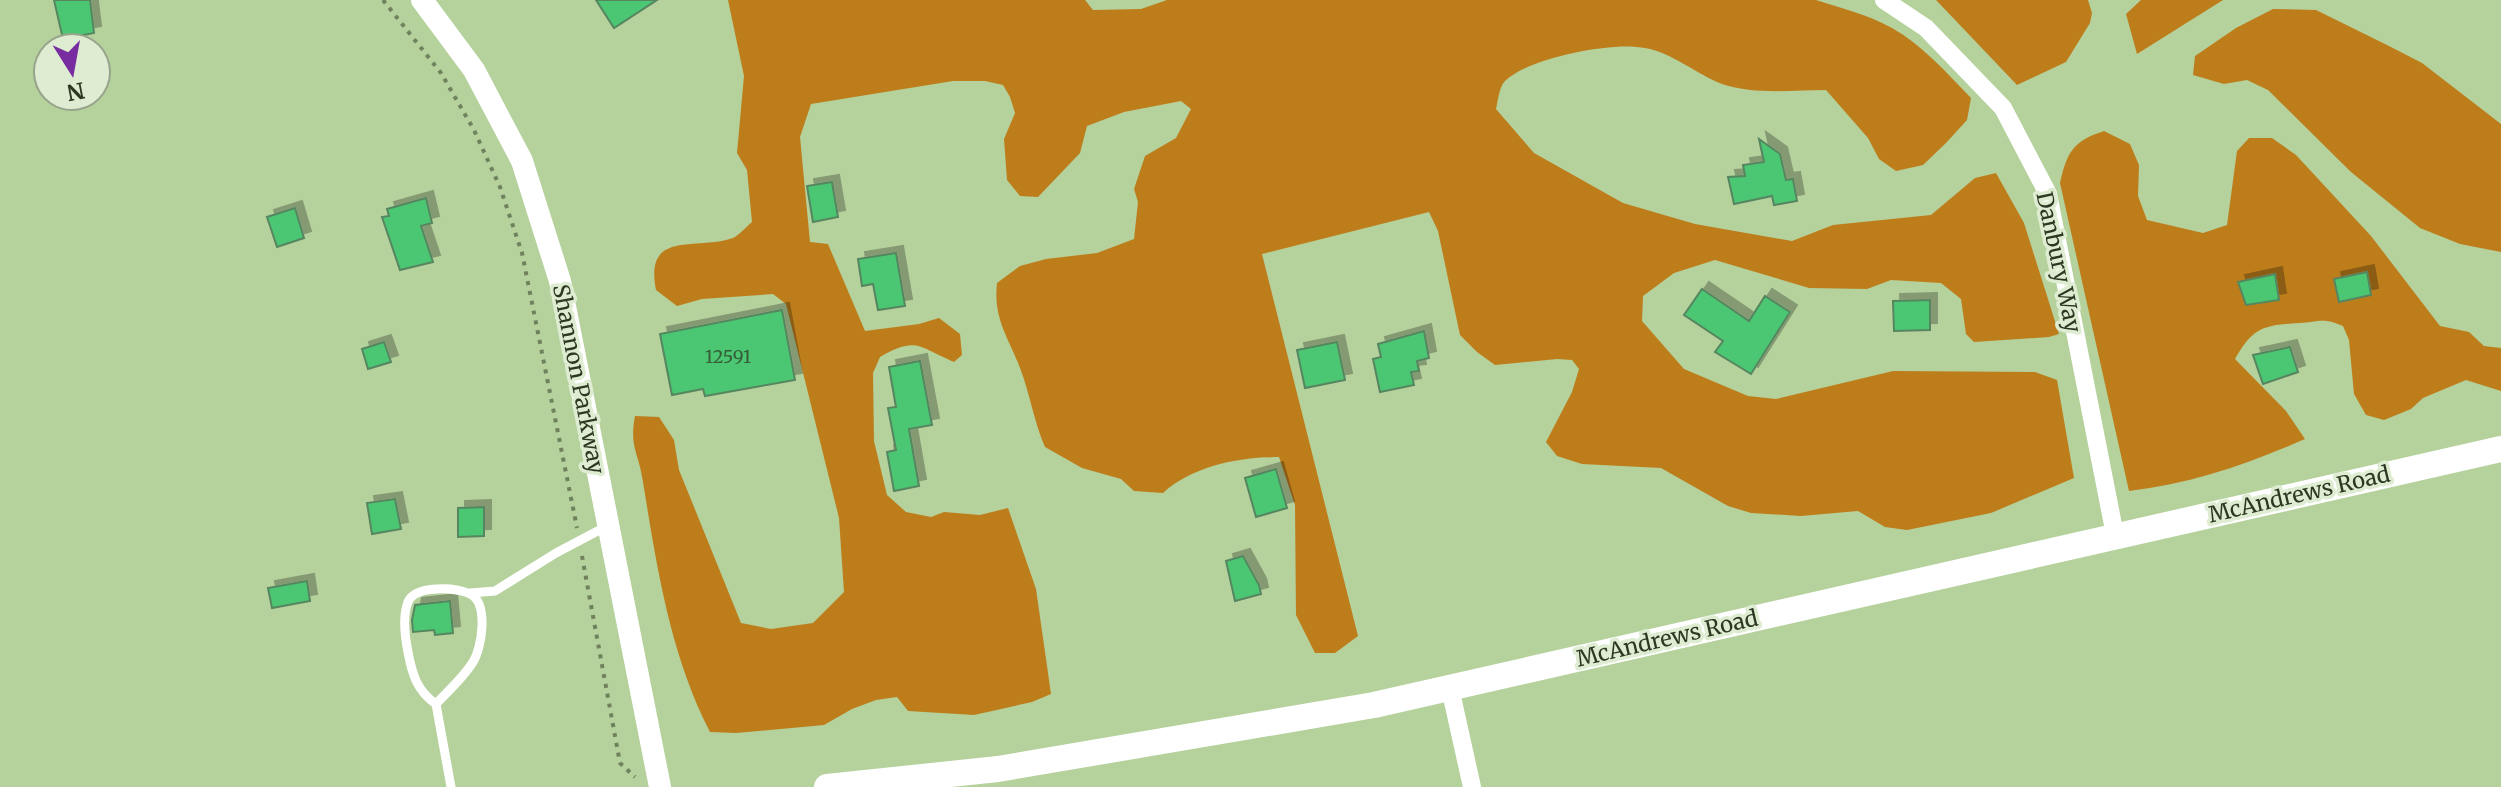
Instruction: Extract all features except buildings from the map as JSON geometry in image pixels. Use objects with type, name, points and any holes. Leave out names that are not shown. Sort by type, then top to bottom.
[{"type":"main road","name":"McAndrews Road","points":[[827,787],[998,769],[1374,705],[2501,449]]},
{"type":"street","name":"Shannon Parkway","points":[[422,0],[474,70],[522,161],[560,281],[660,787]]},
{"type":"street","name":"Danbury Way","points":[[1884,0],[1926,28],[2003,108],[2048,194],[2115,535]]},
{"type":"street","points":[[1450,688],[1472,787]]},
{"type":"lane","points":[[451,787],[436,704],[424,696],[412,673],[405,631],[408,601],[417,592],[428,589],[470,593],[495,591],[609,525]]},
{"type":"lane","points":[[436,704],[474,661],[480,644],[483,622],[478,600],[470,593]]},
{"type":"path","points":[[383,0],[441,73],[474,130],[500,187],[522,253],[580,541],[620,763],[637,779]]},
{"type":"shaded area","points":[[728,0],[1085,0],[1093,10],[1141,9],[1167,0],[1816,0],[1864,16],[1892,28],[1914,43],[1971,98],[1967,120],[1923,165],[1896,171],[1879,159],[1868,138],[1826,90],[1747,90],[1712,80],[1665,54],[1631,46],[1572,53],[1532,65],[1505,81],[1496,109],[1534,153],[1623,203],[1695,224],[1792,241],[1833,225],[1931,215],[1975,178],[1996,173],[2024,223],[2059,334],[1974,342],[1966,334],[1961,299],[1941,283],[1891,280],[1867,289],[1809,288],[1715,260],[1674,273],[1643,296],[1642,321],[1684,369],[1748,396],[1776,399],[1893,371],[2035,372],[2057,380],[2074,478],[1991,513],[1907,530],[1885,527],[1858,511],[1801,516],[1751,513],[1728,506],[1661,468],[1582,464],[1557,456],[1546,442],[1572,392],[1579,369],[1572,360],[1557,359],[1495,365],[1460,335],[1438,231],[1429,212],[1262,254],[1358,636],[1335,653],[1315,653],[1296,615],[1295,505],[1279,457],[1217,465],[1188,476],[1163,493],[1134,491],[1121,479],[1082,468],[1045,447],[999,317],[997,283],[1020,266],[1046,259],[1097,253],[1134,239],[1138,202],[1134,189],[1145,156],[1176,138],[1191,109],[1181,101],[1124,112],[1087,126],[1080,153],[1038,197],[1020,196],[1007,180],[1004,139],[1015,113],[1003,85],[985,81],[953,81],[811,104],[800,137],[810,242],[828,244],[865,331],[919,324],[939,318],[960,334],[962,355],[954,362],[925,348],[910,345],[880,357],[873,373],[874,441],[887,495],[906,512],[931,517],[944,512],[980,515],[1008,508],[1036,589],[1051,694],[1032,702],[974,715],[908,711],[897,697],[876,700],[852,709],[824,725],[736,733],[710,732],[685,672],[667,610],[634,443],[635,416],[659,417],[674,440],[679,470],[741,623],[771,629],[813,623],[844,592],[839,518],[786,304],[773,294],[702,299],[677,306],[656,290],[654,271],[658,258],[665,250],[733,238],[752,222],[747,170],[737,153],[744,76]]},
{"type":"shaded area","points":[[1936,0],[2088,0],[2092,13],[2090,23],[2066,62],[2017,85]]},
{"type":"shaded area","points":[[2141,0],[2223,0],[2137,54],[2126,14]]},
{"type":"shaded area","points":[[2273,9],[2316,10],[2389,46],[2422,63],[2501,124],[2501,252],[2460,244],[2420,228],[2351,172],[2268,90],[2247,80],[2224,84],[2193,75],[2195,56],[2236,28]]},
{"type":"shaded area","points":[[2104,131],[2130,144],[2139,165],[2138,196],[2147,220],[2203,233],[2227,225],[2237,151],[2249,138],[2272,138],[2296,155],[2371,236],[2440,326],[2469,332],[2484,346],[2501,348],[2501,391],[2466,380],[2423,398],[2411,409],[2384,420],[2366,415],[2354,394],[2349,340],[2343,326],[2321,321],[2268,327],[2254,334],[2235,359],[2286,411],[2305,439],[2219,472],[2129,491],[2060,183],[2065,163],[2073,149],[2085,139]]}]
